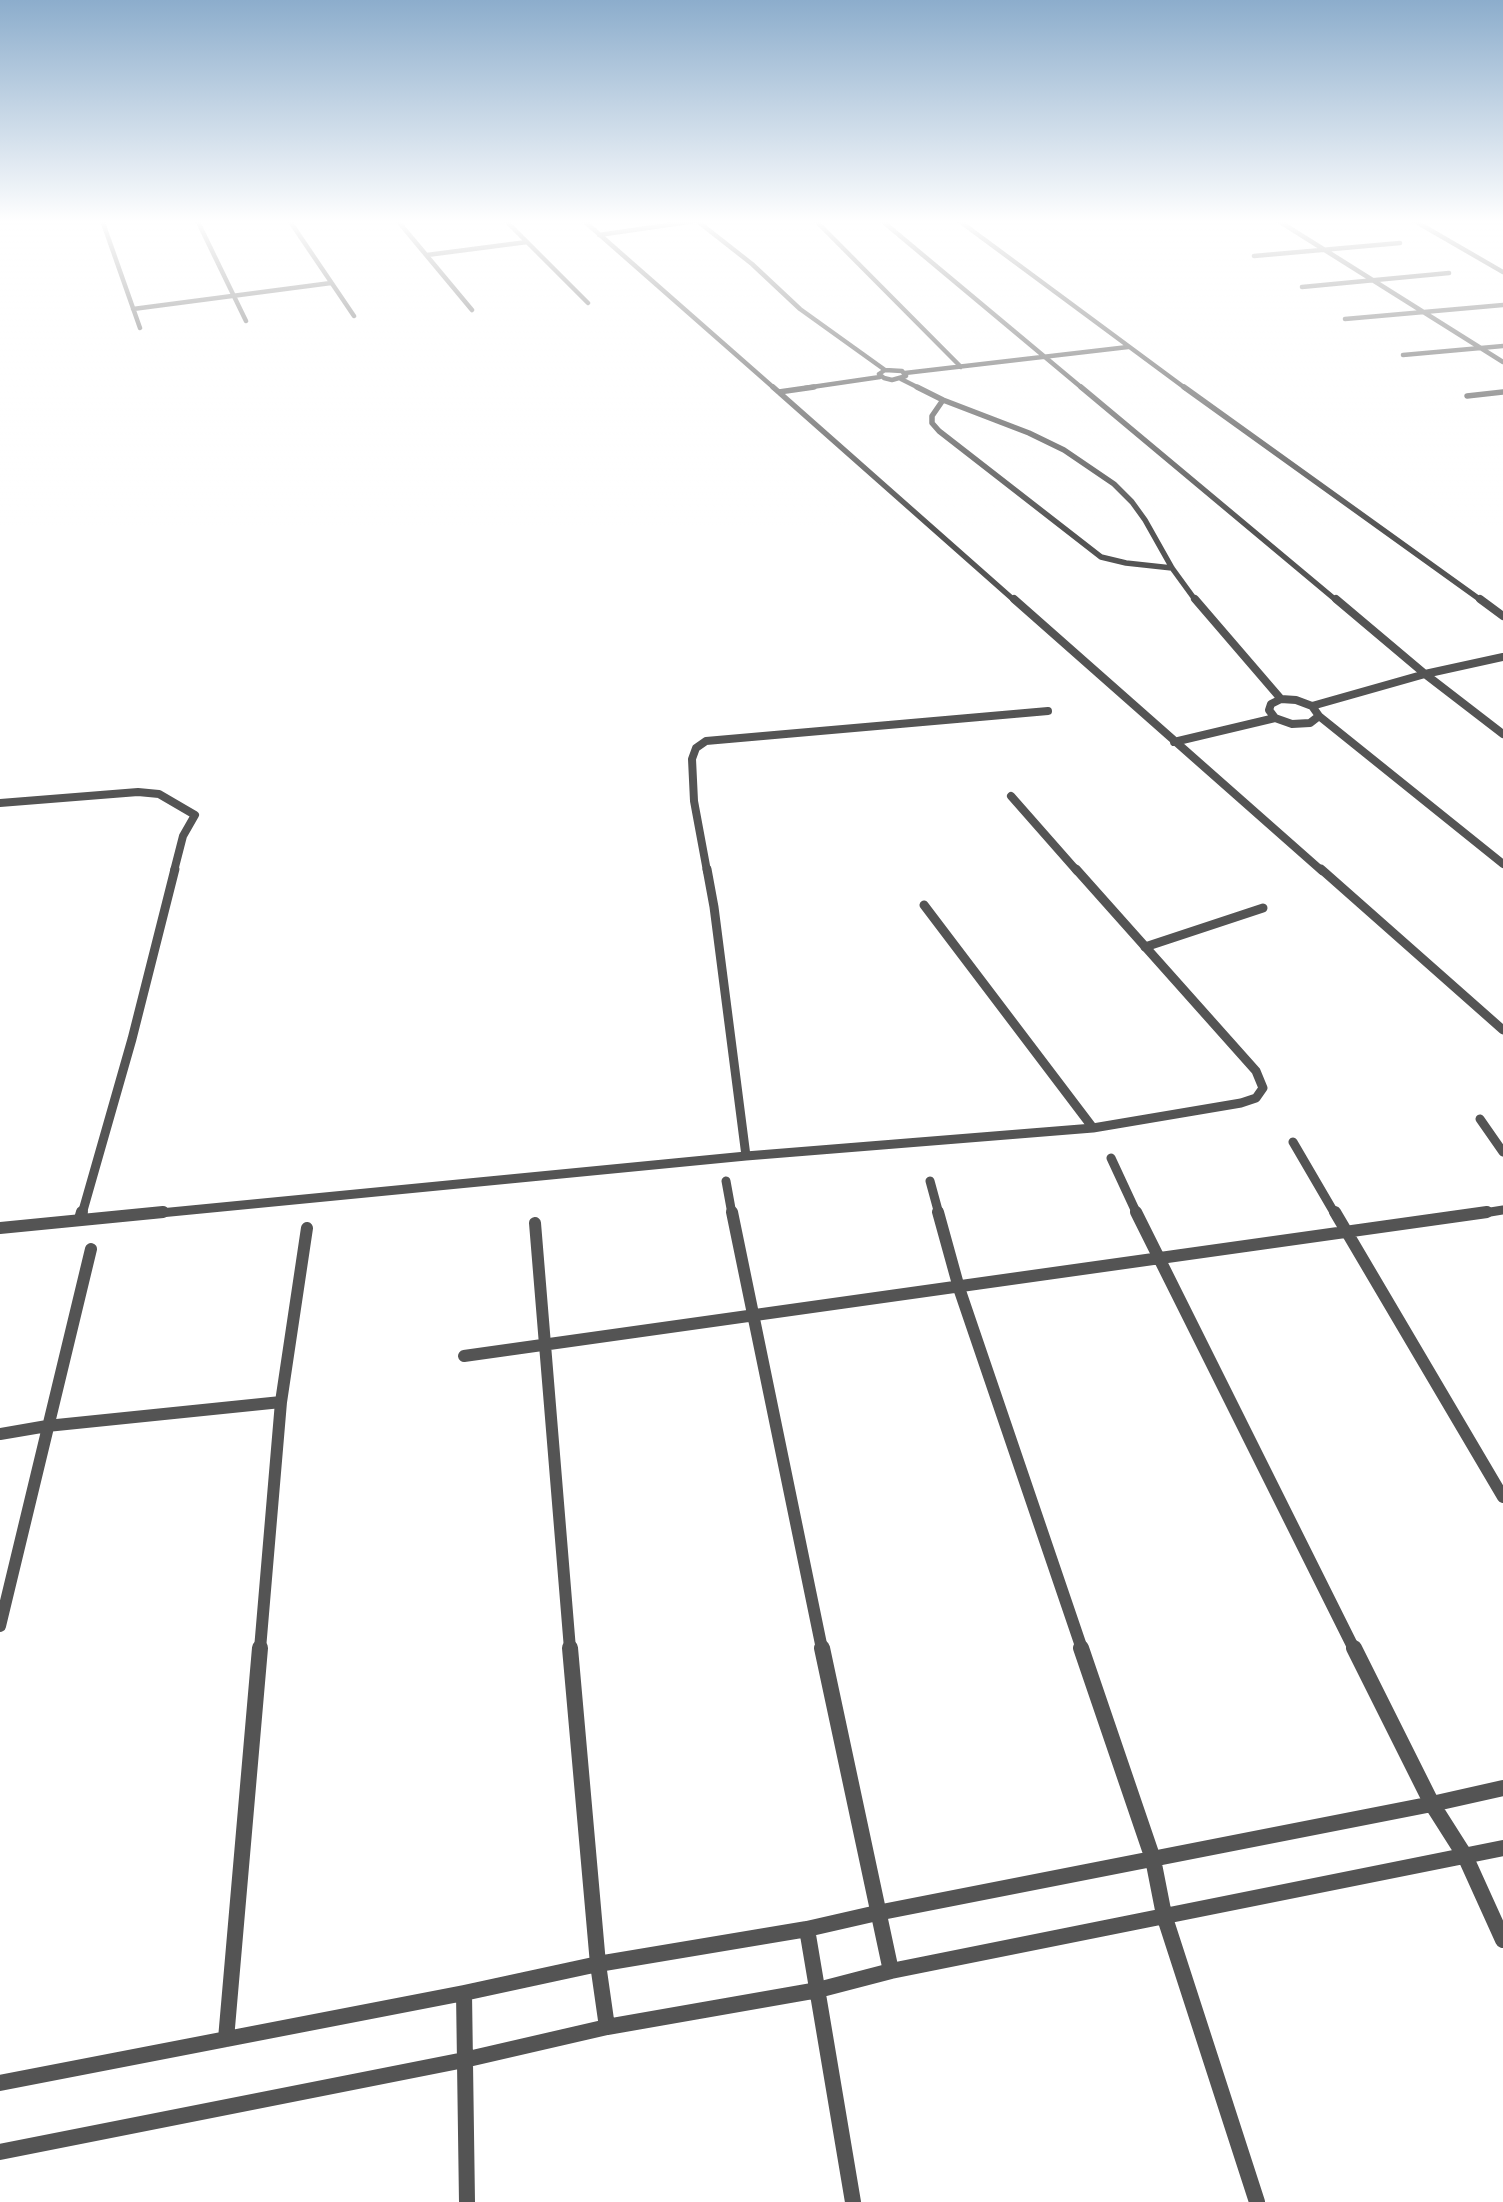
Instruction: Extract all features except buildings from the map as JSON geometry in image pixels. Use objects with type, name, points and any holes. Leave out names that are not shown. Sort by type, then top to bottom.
[{"type":"street","points":[[138,323],[140,328]]},
{"type":"street","points":[[700,323],[1503,1030]]},
{"type":"street","points":[[819,323],[885,370]]},
{"type":"street","points":[[917,323],[961,367]]},
{"type":"street","points":[[1005,323],[1425,674],[1503,734]]},
{"type":"street","points":[[1094,323],[1503,616]]},
{"type":"street","points":[[1440,323],[1503,362]]},
{"type":"street","points":[[1403,355],[1503,346]]},
{"type":"street","points":[[779,392],[880,377],[892,380],[903,376],[961,367],[1128,348]]},
{"type":"street","points":[[880,377],[880,372],[894,370],[943,400],[991,417],[1064,450],[1102,475],[1132,502],[1145,520],[1172,568],[1202,610],[1281,699]]},
{"type":"street","points":[[1467,396],[1503,392]]},
{"type":"street","points":[[943,400],[932,416],[932,422],[940,430],[1101,557],[1126,563],[1172,568]]},
{"type":"street","points":[[1312,706],[1425,674],[1503,657]]},
{"type":"street","points":[[1275,718],[1269,710],[1271,704],[1281,699],[1296,700],[1312,706],[1319,716],[1503,864]]},
{"type":"street","points":[[746,1156],[714,907],[694,801],[692,759],[696,748],[706,741],[1048,711]]},
{"type":"street","points":[[1174,742],[1275,718],[1292,724],[1301,724],[1310,723],[1319,716]]},
{"type":"street","points":[[0,803],[138,792],[159,794],[194,815],[183,836],[132,1039],[80,1220]]},
{"type":"street","points":[[0,1228],[746,1156],[1092,1128],[1241,1103],[1256,1098],[1263,1088],[1256,1071],[1011,796]]},
{"type":"street","points":[[924,905],[1092,1128]]},
{"type":"street","points":[[1145,947],[1263,908]]},
{"type":"street","points":[[1480,1119],[1503,1152]]},
{"type":"street","points":[[1293,1142],[1503,1497]]},
{"type":"street","points":[[1111,1158],[1158,1259],[1432,1804],[1465,1856],[1503,1940]]},
{"type":"street","points":[[726,1181],[877,1913],[891,1971]]},
{"type":"street","points":[[930,1181],[959,1288],[1153,1859],[1164,1915],[1257,2202]]},
{"type":"street","points":[[464,1356],[544,1346],[752,1314],[959,1288],[1503,1210]]},
{"type":"street","points":[[535,1223],[598,1964],[607,2027]]},
{"type":"street","points":[[226,2039],[281,1402],[307,1228]]},
{"type":"street","points":[[0,1626],[47,1426],[92,1249]]},
{"type":"street","points":[[0,1434],[47,1426],[281,1402]]},
{"type":"street","points":[[0,2083],[464,1993],[598,1964],[807,1929],[877,1913],[1432,1804],[1503,1788]]},
{"type":"street","points":[[0,2152],[464,2060],[607,2027],[818,1990],[891,1971],[1503,1848]]},
{"type":"street","points":[[807,1929],[853,2202]]},
{"type":"street","points":[[464,1993],[467,2202]]}]
